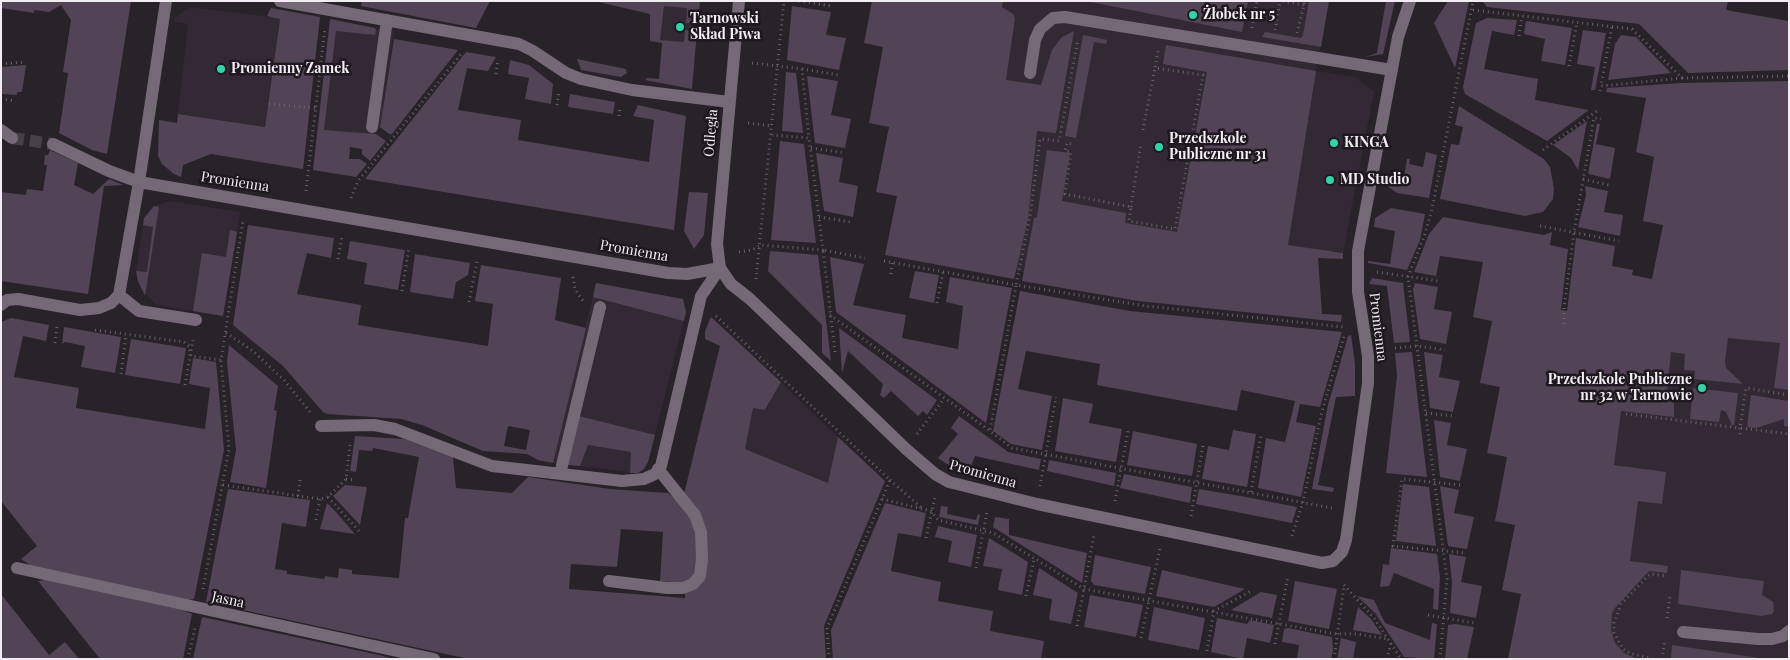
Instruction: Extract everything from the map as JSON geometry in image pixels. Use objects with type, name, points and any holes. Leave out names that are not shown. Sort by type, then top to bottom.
[{"type":"street","points":[[1,305],[7,300],[18,299],[80,310],[99,308],[111,303],[119,295],[139,182],[166,1]]},
{"type":"street","points":[[280,1],[519,44],[566,73],[580,79],[632,90],[729,102]]},
{"type":"street","name":"Odległa","points":[[719,261],[716,244],[739,1]]},
{"type":"street","name":"Promienna","points":[[53,144],[109,171],[139,182],[247,199],[668,273],[688,274],[719,261],[731,284],[750,299],[906,449],[949,482],[1037,504],[1322,563],[1333,561],[1342,552],[1346,540],[1368,383],[1368,356],[1358,292],[1357,269],[1398,38],[1410,1]]},
{"type":"street","points":[[1030,73],[1035,40],[1040,29],[1053,18],[1076,17],[1392,70]]},
{"type":"street","points":[[372,126],[387,20]]},
{"type":"street","points":[[1,130],[12,138]]},
{"type":"street","points":[[321,426],[352,424],[396,428],[492,466],[635,481],[654,474],[658,469],[701,296],[719,261]]},
{"type":"street","points":[[119,295],[139,311],[196,320]]},
{"type":"street","points":[[560,474],[600,307]]},
{"type":"street","points":[[609,581],[667,588],[683,588],[693,584],[700,576],[702,559],[701,532],[695,515],[658,469]]},
{"type":"street","name":"Jasna","points":[[17,568],[434,659]]},
{"type":"street","points":[[1683,632],[1758,640],[1783,636],[1789,631]]},
{"type":"path","points":[[750,299],[758,272],[784,1]]},
{"type":"path","points":[[799,1],[832,6]]},
{"type":"path","points":[[1249,46],[1257,1]]},
{"type":"path","points":[[1275,30],[1281,1],[1304,3],[1298,34],[1291,32]]},
{"type":"path","points":[[1440,659],[1447,579],[1408,277],[1425,234],[1432,209],[1473,10],[1473,1]]},
{"type":"path","points":[[303,209],[328,9]]},
{"type":"path","points":[[1473,10],[1632,29],[1682,78]]},
{"type":"path","points":[[1518,36],[1522,16]]},
{"type":"path","points":[[1570,66],[1577,22]]},
{"type":"path","points":[[1253,26],[1260,27]]},
{"type":"path","points":[[1600,92],[1612,26]]},
{"type":"path","points":[[685,27],[701,28]]},
{"type":"path","points":[[1268,28],[1283,31]]},
{"type":"path","points":[[1059,141],[1080,32]]},
{"type":"path","points":[[1144,130],[1159,45]]},
{"type":"path","points":[[344,216],[358,181],[466,49]]},
{"type":"path","points":[[496,74],[499,55]]},
{"type":"path","points":[[733,61],[777,65],[839,75]]},
{"type":"path","points":[[1,64],[26,62]]},
{"type":"path","points":[[1141,143],[1129,221],[1175,229],[1203,75],[1155,68]]},
{"type":"path","points":[[802,69],[836,362],[833,379]]},
{"type":"path","points":[[1601,86],[1682,78],[1789,76]]},
{"type":"path","points":[[557,105],[560,86]]},
{"type":"path","points":[[1,99],[16,101]]},
{"type":"path","points":[[269,104],[316,108]]},
{"type":"path","points":[[1543,150],[1596,112],[1574,232],[1564,308],[1564,324]]},
{"type":"path","points":[[1594,118],[1601,119]]},
{"type":"path","points":[[772,135],[810,138]]},
{"type":"path","points":[[990,431],[1030,216],[1040,139],[1069,143],[1065,151],[1072,152],[1065,194],[1131,207]]},
{"type":"path","points":[[811,148],[845,153]]},
{"type":"path","points":[[1583,179],[1609,185]]},
{"type":"path","points":[[188,659],[230,449],[221,360],[247,199]]},
{"type":"path","points":[[819,217],[852,222]]},
{"type":"path","points":[[1540,226],[1619,241]]},
{"type":"path","points":[[402,291],[413,228]]},
{"type":"path","points":[[469,302],[480,240]]},
{"type":"path","points":[[719,261],[761,245],[823,250],[865,258]]},
{"type":"path","points":[[884,261],[1146,306],[1347,327],[1322,415],[1303,502],[1286,556],[1289,571],[1275,644]]},
{"type":"path","points":[[891,274],[892,263]]},
{"type":"path","points":[[1357,269],[1439,282]]},
{"type":"path","points":[[937,303],[943,272]]},
{"type":"path","points":[[572,274],[575,288],[582,300],[600,307]]},
{"type":"path","points":[[701,296],[714,314],[890,480],[924,509]]},
{"type":"path","points":[[830,316],[1012,448],[1350,511]]},
{"type":"path","points":[[186,385],[196,320]]},
{"type":"path","points":[[49,322],[58,324]]},
{"type":"path","points":[[87,329],[184,342],[189,346],[191,356]]},
{"type":"path","points":[[225,332],[253,351],[284,380],[321,426]]},
{"type":"path","points":[[121,374],[126,335]]},
{"type":"path","points":[[1395,348],[1417,346],[1445,350]]},
{"type":"path","points":[[191,356],[221,360]]},
{"type":"path","points":[[1740,435],[1746,388],[1789,395]]},
{"type":"path","points":[[1037,504],[1056,397]]},
{"type":"path","points":[[906,449],[944,399]]},
{"type":"path","points":[[1426,413],[1453,416]]},
{"type":"path","points":[[1626,414],[1789,434]]},
{"type":"path","points":[[1679,427],[1680,421]]},
{"type":"path","points":[[223,485],[320,500],[328,497],[346,479],[352,424]]},
{"type":"path","points":[[1112,519],[1128,431]]},
{"type":"path","points":[[1251,492],[1261,435]]},
{"type":"path","points":[[1187,535],[1203,445]]},
{"type":"path","points":[[926,538],[931,511],[941,477]]},
{"type":"path","points":[[346,479],[354,480]]},
{"type":"path","points":[[1460,485],[1402,479],[1393,546],[1466,553]]},
{"type":"path","points":[[298,496],[300,480]]},
{"type":"path","points":[[829,659],[828,628],[890,480]]},
{"type":"path","points":[[976,568],[991,493]]},
{"type":"path","points":[[328,497],[359,530]]},
{"type":"path","points":[[882,499],[931,511],[938,520],[993,533],[1034,560],[1084,589],[1278,622],[1336,634],[1356,634],[1389,641]]},
{"type":"path","points":[[316,520],[320,500]]},
{"type":"path","points":[[1077,626],[1098,516]]},
{"type":"path","points":[[1142,638],[1164,530]]},
{"type":"path","points":[[1026,596],[1034,560]]},
{"type":"path","points":[[1653,659],[1629,654],[1617,642],[1614,623],[1622,604],[1650,574],[1666,576]]},
{"type":"path","points":[[1334,659],[1344,585],[1374,618],[1401,659]]},
{"type":"path","points":[[1214,611],[1254,590]]},
{"type":"path","points":[[1207,651],[1214,611]]},
{"type":"path","points":[[1428,615],[1474,623]]},
{"type":"path","points":[[1387,659],[1389,641]]},
{"type":"shaded area","points":[[1,1],[131,1],[107,154],[92,150],[59,133],[68,73],[63,72],[71,20],[61,5],[49,12],[34,10],[34,13],[1,8]]},
{"type":"shaded area","points":[[362,1],[490,1],[476,28],[361,6]]},
{"type":"shaded area","points":[[594,1],[700,1],[698,24],[686,23],[687,8],[664,6],[660,40],[684,42],[685,30],[697,31],[692,89],[645,80],[647,78],[659,79],[662,43],[650,41],[650,14]]},
{"type":"shaded area","points":[[872,1],[1003,1],[1002,7],[1013,14],[1015,18],[1006,80],[1041,85],[1052,50],[1062,37],[1074,31],[1056,133],[1037,131],[1028,219],[1014,279],[885,255],[897,196],[876,192],[889,127],[869,123],[883,47],[864,43]]},
{"type":"shaded area","name":"Przedszkole Publiczne nr 31","points":[[1003,1],[1329,1],[1316,71],[1355,77],[1374,92],[1343,253],[1336,251],[1022,272],[999,270],[991,88]]},
{"type":"shaded area","name":"Żłobek nr 5","points":[[1086,1],[1248,1],[1242,32]]},
{"type":"shaded area","points":[[1309,1],[1329,1],[1321,47],[1262,37],[1265,32],[1301,38]]},
{"type":"shaded area","points":[[1386,1],[1395,1],[1383,54],[1365,57],[1377,53]]},
{"type":"shaded area","points":[[1448,1],[1469,1],[1455,68],[1434,23]]},
{"type":"shaded area","points":[[1482,1],[1728,1],[1726,10],[1789,21],[1789,70],[1688,73],[1639,24],[1487,7]]},
{"type":"shaded area","points":[[664,5],[687,8],[686,23],[698,24],[697,31],[685,30],[684,42],[660,40]]},
{"type":"shaded area","points":[[792,6],[831,12],[826,35],[846,38],[839,70],[787,60]]},
{"type":"shaded area","name":"Promienny Zamek","points":[[190,7],[280,18],[265,127],[178,114],[188,24],[175,22],[175,18]]},
{"type":"shaded area","points":[[271,8],[320,17],[303,169],[211,154],[183,165],[181,177],[174,174],[162,164],[158,156],[159,120],[177,123],[178,114],[265,127],[280,19],[267,16]]},
{"type":"shaded area","points":[[1487,18],[1517,20],[1514,35],[1492,31],[1484,69],[1538,79],[1535,100],[1589,110],[1547,141],[1465,94],[1463,87],[1476,23]]},
{"type":"shaded area","points":[[330,19],[375,28],[376,31],[375,35],[336,31],[324,130],[376,134],[386,141],[370,161],[362,154],[362,149],[350,147],[349,159],[360,159],[367,164],[356,177],[313,170]]},
{"type":"shaded area","points":[[1526,21],[1572,28],[1565,65],[1541,61],[1545,39],[1524,34]]},
{"type":"shaded area","points":[[375,28],[394,31],[380,127],[376,134],[323,130],[336,30],[375,35]]},
{"type":"shaded area","points":[[1583,30],[1606,33],[1595,90],[1591,90],[1595,67],[1577,64]]},
{"type":"shaded area","points":[[1083,35],[1107,40],[1106,44],[1094,42],[1076,138],[1065,136]]},
{"type":"shaded area","points":[[1621,35],[1636,37],[1671,73],[1608,80],[1615,44]]},
{"type":"shaded area","points":[[394,39],[458,50],[392,134],[389,134],[380,127]]},
{"type":"shaded area","points":[[1166,45],[1316,71],[1288,245],[1343,253],[1343,259],[1318,258],[1322,314],[1342,315],[1341,322],[1138,301],[1022,281],[1034,218],[1037,217],[1047,150],[1070,153],[1062,201],[1126,213],[1125,223],[1177,232],[1207,72],[1163,64]]},
{"type":"shaded area","points":[[466,52],[496,57],[488,71],[467,68],[458,110],[521,120],[518,140],[649,162],[654,120],[633,116],[638,105],[686,116],[674,230],[365,179]]},
{"type":"shaded area","points":[[577,59],[626,69],[627,73],[621,77],[581,70]]},
{"type":"shaded area","points":[[510,60],[529,65],[553,84],[551,104],[525,99],[529,78],[508,74]]},
{"type":"shaded area","points":[[26,65],[22,92],[17,92],[17,95],[1,94],[1,67]]},
{"type":"shaded area","points":[[786,72],[796,73],[803,133],[782,131]]},
{"type":"shaded area","points":[[807,76],[838,81],[831,115],[851,119],[845,148],[815,143]]},
{"type":"shaded area","points":[[1789,81],[1789,390],[1774,388],[1780,343],[1728,338],[1726,368],[1743,384],[1694,379],[1695,371],[1684,370],[1685,354],[1671,352],[1667,391],[1674,392],[1674,417],[1621,411],[1614,465],[1666,472],[1662,504],[1638,501],[1630,561],[1668,566],[1667,573],[1649,571],[1614,609],[1612,614],[1611,630],[1615,643],[1624,653],[1637,659],[1508,659],[1521,594],[1502,590],[1515,525],[1495,521],[1507,457],[1487,453],[1500,387],[1480,383],[1492,321],[1473,317],[1483,262],[1440,256],[1436,276],[1414,272],[1429,234],[1443,217],[1544,235],[1552,232],[1550,245],[1568,249],[1561,310],[1567,311],[1576,238],[1615,246],[1612,266],[1633,270],[1632,275],[1652,279],[1663,225],[1643,221],[1654,157],[1636,152],[1646,98],[1606,92],[1607,88],[1681,83]]},
{"type":"shaded area","points":[[570,94],[615,102],[613,114],[568,107]]},
{"type":"shaded area","name":"Przedszkole Publiczne nr 32 w Tarnowie","points":[[1789,96],[1789,659],[1570,659],[1624,333]]},
{"type":"shaded area","points":[[1459,106],[1544,159],[1550,167],[1554,189],[1553,199],[1543,212],[1525,216],[1440,199],[1451,144],[1459,145],[1463,127],[1455,125]]},
{"type":"shaded area","points":[[1587,121],[1578,170],[1571,158],[1553,145]]},
{"type":"shaded area","points":[[1597,124],[1600,124],[1596,144],[1615,148],[1610,179],[1588,174]]},
{"type":"shaded area","points":[[780,141],[804,144],[816,243],[771,240]]},
{"type":"shaded area","points":[[50,150],[78,163],[74,185],[93,194],[109,179],[123,185],[104,186],[88,294],[1,281],[1,192],[26,195],[27,189],[43,191],[47,165],[44,165],[45,155],[48,155]]},
{"type":"shaded area","points":[[1426,152],[1437,155],[1429,198],[1397,193],[1387,186],[1403,183],[1407,159],[1410,159],[1409,164],[1423,167]]},
{"type":"shaded area","points":[[816,153],[843,158],[839,182],[858,186],[853,217],[824,211]]},
{"type":"shaded area","points":[[1585,186],[1608,191],[1604,212],[1623,215],[1620,236],[1578,227],[1586,195]]},
{"type":"shaded area","points":[[689,192],[708,193],[704,235],[694,249],[684,231]]},
{"type":"shaded area","points":[[171,201],[240,212],[223,316],[157,305],[141,290],[136,271],[144,218],[154,206]]},
{"type":"shaded area","points":[[154,206],[159,207],[145,296],[138,281],[136,271],[147,272],[153,227],[143,225],[144,218]]},
{"type":"shaded area","points":[[1391,208],[1425,214],[1420,240],[1407,270],[1368,263],[1368,261],[1390,264],[1395,231],[1374,227],[1375,218]]},
{"type":"shaded area","points":[[248,225],[334,238],[331,258],[307,253],[297,294],[361,305],[358,325],[488,346],[493,304],[475,301],[481,265],[561,278],[555,320],[586,328],[553,463],[538,460],[527,454],[483,451],[422,425],[401,419],[327,414],[323,412],[283,366],[233,325]],"holes":[[[508,426],[530,430],[526,450],[504,446]]]},
{"type":"shaded area","points":[[230,230],[237,232],[223,316],[193,311],[202,253],[226,257]]},
{"type":"shaded area","points":[[350,241],[405,250],[398,290],[364,284],[367,263],[347,259]]},
{"type":"shaded area","points":[[770,251],[818,255],[831,361],[822,353],[822,325],[768,271]]},
{"type":"shaded area","points":[[415,254],[470,263],[468,275],[456,282],[453,299],[410,292]]},
{"type":"shaded area","points":[[830,257],[864,264],[853,305],[906,315],[902,338],[958,349],[963,306],[946,302],[950,277],[1012,288],[986,423],[836,312]]},
{"type":"shaded area","points":[[915,271],[939,275],[934,303],[909,298]]},
{"type":"shaded area","points":[[1372,278],[1403,283],[1410,342],[1394,343],[1387,286],[1369,284]]},
{"type":"shaded area","points":[[596,283],[683,299],[685,304],[686,312],[648,462],[638,473],[553,463]]},
{"type":"shaded area","points":[[596,283],[683,299],[686,312],[684,321],[593,297]]},
{"type":"shaded area","points":[[1415,283],[1438,287],[1434,309],[1452,312],[1446,344],[1420,339],[1413,289]]},
{"type":"shaded area","points":[[1020,291],[1130,311],[1342,332],[1320,407],[1300,404],[1296,422],[1316,426],[1301,497],[1258,488],[1266,438],[1285,442],[1295,401],[1241,390],[1237,411],[1097,385],[1100,364],[1026,351],[1018,389],[1052,396],[1042,450],[1011,444],[993,431]]},
{"type":"shaded area","points":[[711,317],[781,382],[765,410],[753,408],[745,449],[828,483],[838,437],[885,481],[824,626],[826,659],[469,659],[206,602],[228,489],[310,500],[306,527],[282,523],[275,569],[287,571],[287,574],[324,579],[325,576],[338,578],[339,568],[352,570],[352,574],[399,578],[405,518],[408,518],[419,457],[373,448],[372,451],[359,450],[356,472],[350,471],[355,436],[404,439],[453,457],[456,488],[512,493],[528,477],[610,489],[668,493],[704,523],[684,494],[720,346],[705,339],[705,331]],"holes":[[[621,529],[663,532],[660,581],[685,583],[685,598],[569,589],[571,564],[617,567]]]},
{"type":"shaded area","points":[[11,318],[49,325],[46,341],[23,336],[14,377],[79,388],[76,408],[205,429],[210,388],[189,384],[193,358],[216,362],[224,450],[194,599],[186,600],[30,565],[21,559],[37,546],[1,501],[1,322]]},
{"type":"shaded area","points":[[64,327],[121,337],[115,373],[81,367],[85,346],[65,342],[62,344]]},
{"type":"shaded area","points":[[839,328],[937,400],[927,415],[923,411],[918,416],[891,391],[884,398],[880,395],[883,384],[848,351],[842,373]]},
{"type":"shaded area","points":[[1351,335],[1355,364],[1355,396],[1336,397],[1318,485],[1334,488],[1333,492],[1312,489],[1328,405],[1348,336]]},
{"type":"shaded area","points":[[131,339],[186,348],[180,384],[125,375]]},
{"type":"shaded area","points":[[229,345],[278,386],[274,410],[277,411],[266,488],[230,482],[236,450],[227,362]]},
{"type":"shaded area","points":[[1412,352],[1427,477],[1386,473],[1397,376],[1395,353]]},
{"type":"shaded area","points":[[1424,352],[1443,355],[1439,377],[1460,381],[1453,412],[1430,408]]},
{"type":"shaded area","points":[[781,382],[838,437],[829,483],[745,449],[753,408],[766,410]]},
{"type":"shaded area","points":[[1693,388],[1738,393],[1734,425],[1732,425],[1726,412],[1721,410],[1719,422],[1690,419]]},
{"type":"shaded area","points":[[1751,395],[1789,401],[1789,427],[1784,426],[1784,419],[1756,428],[1747,427]]},
{"type":"shaded area","points":[[1063,398],[1093,404],[1089,423],[1122,429],[1116,462],[1055,451]]},
{"type":"shaded area","points":[[579,416],[655,435],[648,462],[644,469],[638,473],[630,473],[631,452],[588,445],[580,466],[568,465]]},
{"type":"shaded area","points":[[959,416],[1008,452],[1041,459],[1039,470],[975,456],[968,474],[945,463],[938,458],[958,434],[951,428]]},
{"type":"shaded area","points":[[1434,420],[1451,423],[1447,445],[1467,449],[1460,481],[1440,477]]},
{"type":"shaded area","points":[[1233,430],[1256,434],[1247,487],[1202,479],[1208,446],[1229,450]]},
{"type":"shaded area","points":[[1133,431],[1197,444],[1192,476],[1127,465]]},
{"type":"shaded area","points":[[1049,460],[1116,473],[1114,486],[1047,471]]},
{"type":"shaded area","points":[[1124,474],[1192,487],[1190,503],[1120,488]]},
{"type":"shaded area","points":[[1403,484],[1429,487],[1436,546],[1396,541]]},
{"type":"shaded area","points":[[345,485],[367,487],[360,525],[333,496]]},
{"type":"shaded area","points":[[1440,486],[1459,490],[1454,513],[1474,517],[1467,549],[1448,546]]},
{"type":"shaded area","points":[[1199,489],[1297,507],[1292,523],[1196,504]]},
{"type":"shaded area","points":[[327,503],[335,511],[355,534],[320,529]]},
{"type":"shaded area","points":[[885,503],[926,513],[921,537],[898,533],[891,571],[941,582],[938,601],[993,611],[990,631],[1044,641],[1041,659],[833,659],[831,630]]},
{"type":"shaded area","points":[[941,506],[948,507],[947,514],[976,520],[978,514],[980,515],[978,525],[939,517]]},
{"type":"shaded area","points":[[995,517],[1009,519],[1009,535],[1087,553],[1082,583],[993,527]]},
{"type":"shaded area","points":[[938,526],[977,535],[971,567],[948,562],[952,541],[935,537]]},
{"type":"shaded area","points":[[989,538],[1028,562],[1022,595],[998,590],[1002,569],[983,566]]},
{"type":"shaded area","points":[[1391,548],[1437,554],[1440,578],[1438,610],[1433,609],[1434,589],[1394,573],[1389,586],[1380,587],[1383,564],[1389,565]]},
{"type":"shaded area","points":[[1449,554],[1466,557],[1461,582],[1482,586],[1476,618],[1450,613],[1452,583]]},
{"type":"shaded area","points":[[1095,555],[1151,567],[1145,594],[1094,585],[1091,581]]},
{"type":"shaded area","points":[[1039,568],[1078,593],[1071,624],[1049,620],[1052,599],[1033,595]]},
{"type":"shaded area","points":[[1162,570],[1245,589],[1214,607],[1156,596]]},
{"type":"shaded area","points":[[1681,570],[1764,581],[1762,595],[1773,602],[1774,611],[1772,614],[1762,616],[1678,604]]},
{"type":"shaded area","points":[[45,580],[182,610],[192,614],[183,659],[100,659],[38,581]]},
{"type":"shaded area","points":[[1295,581],[1337,589],[1329,629],[1288,621]]},
{"type":"shaded area","points":[[1261,592],[1277,595],[1272,618],[1231,610]]},
{"type":"shaded area","points":[[1,594],[49,655],[65,642],[79,659],[1,659]]},
{"type":"shaded area","points":[[1090,595],[1143,605],[1136,637],[1084,627]]},
{"type":"shaded area","points":[[1357,596],[1374,600],[1385,623],[1430,640],[1432,623],[1437,624],[1434,659],[1404,657],[1375,613]]},
{"type":"shaded area","points":[[1154,607],[1205,618],[1199,650],[1148,640]]},
{"type":"shaded area","points":[[1358,607],[1371,619],[1382,635],[1353,630]]},
{"type":"shaded area","points":[[202,617],[379,655],[394,659],[193,659]]},
{"type":"shaded area","points":[[1217,618],[1247,624],[1250,620],[1274,625],[1270,643],[1247,638],[1243,659],[1211,652]]},
{"type":"shaded area","points":[[1455,624],[1474,627],[1467,659],[1445,659],[1448,625]]},
{"type":"shaded area","points":[[1288,628],[1332,637],[1333,651],[1331,659],[1297,659],[1299,645],[1282,642],[1284,629]]},
{"type":"shaded area","points":[[1341,638],[1356,642],[1353,659],[1337,659]]},
{"type":"shaded area","points":[[1672,645],[1766,659],[1671,658]]},
{"type":"tunnel","points":[[12,138],[53,144]]},
{"type":"place","name":"Żłobek nr 5","points":[[1193,15]]},
{"type":"place","name":"Tarnowski Skład Piwa","points":[[680,27]]},
{"type":"place","name":"Promienny Zamek","points":[[221,69]]},
{"type":"place","name":"KINGA","points":[[1334,143]]},
{"type":"place","name":"Przedszkole Publiczne nr 31","points":[[1159,147]]},
{"type":"place","name":"MD Studio","points":[[1330,180]]},
{"type":"place","name":"Przedszkole Publiczne nr 32 w Tarnowie","points":[[1702,388]]}]
